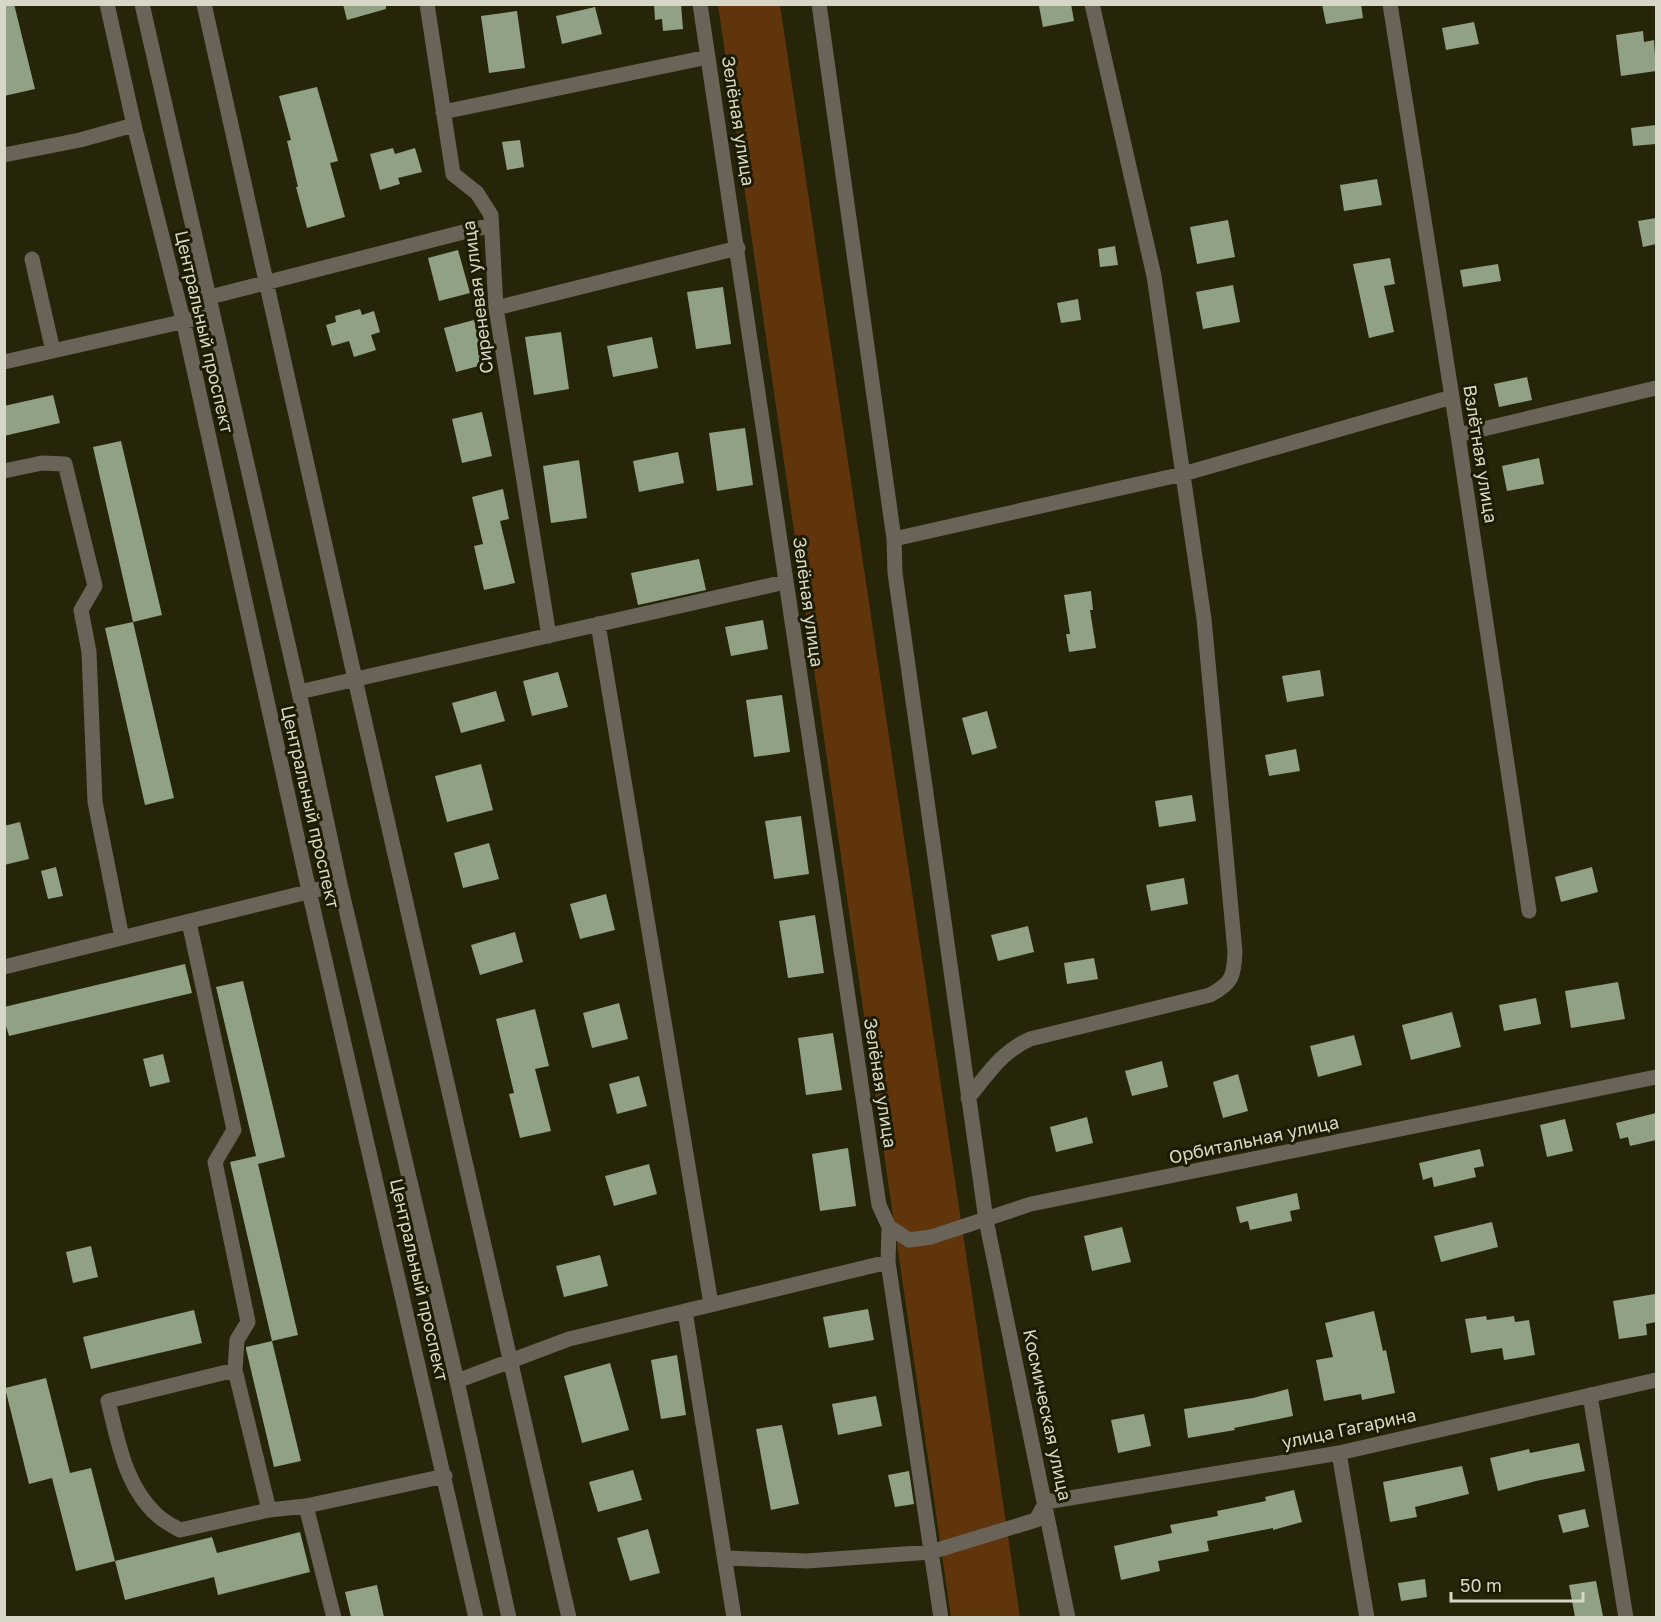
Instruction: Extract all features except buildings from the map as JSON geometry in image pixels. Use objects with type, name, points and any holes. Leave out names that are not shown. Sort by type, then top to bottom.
[{"type":"street","name":"Центральный проспект","points":[[106,4],[183,320],[309,891],[476,1617]]},
{"type":"street","name":"Центральный проспект","points":[[142,4],[299,692],[340,884],[457,1381],[509,1617]]},
{"type":"street","points":[[204,4],[265,283],[569,1617]]},
{"type":"street","name":"Сиреневая улица","points":[[427,4],[453,174],[477,193],[490,215],[496,308],[549,636]]},
{"type":"street","name":"Зелёная улица","points":[[700,4],[879,1205],[889,1227]]},
{"type":"street","name":"Космическая улица","points":[[819,4],[894,539],[895,573],[986,1220],[1068,1617]]},
{"type":"street","points":[[968,1098],[1013,1047],[1030,1039],[1210,995],[1226,986],[1234,972],[1235,952],[1204,619],[1154,276],[1092,4]]},
{"type":"street","name":"Взлётная улица","points":[[1390,4],[1458,435],[1529,911]]},
{"type":"street","points":[[443,112],[708,57]]},
{"type":"street","points":[[4,155],[80,140],[134,125]]},
{"type":"street","points":[[210,297],[491,225]]},
{"type":"street","points":[[496,308],[738,248]]},
{"type":"street","points":[[33,259],[53,351]]},
{"type":"street","points":[[4,362],[212,315]]},
{"type":"street","points":[[1458,435],[1656,388]]},
{"type":"street","points":[[894,539],[1183,474],[1452,397]]},
{"type":"street","points":[[4,471],[42,463],[64,464],[90,564],[95,586],[81,610],[89,652],[95,802],[122,938]]},
{"type":"street","points":[[299,692],[785,582]]},
{"type":"street","points":[[598,624],[711,1304]]},
{"type":"street","points":[[4,967],[340,884]]},
{"type":"street","points":[[189,922],[234,1130],[215,1162],[248,1322],[237,1340],[236,1370],[269,1510]]},
{"type":"street","name":"Орбитальная улица","points":[[889,1227],[909,1240],[931,1237],[1031,1204],[1656,1077]]},
{"type":"street","points":[[889,1227],[888,1262],[941,1617]]},
{"type":"street","points":[[457,1381],[569,1339],[888,1262]]},
{"type":"street","points":[[685,1311],[735,1617]]},
{"type":"street","points":[[236,1370],[108,1401],[122,1457],[139,1496],[158,1517],[180,1530],[269,1510],[306,1506],[445,1476]]},
{"type":"street","name":"улица Гагарина","points":[[1046,1502],[1339,1453],[1656,1380]]},
{"type":"street","points":[[1590,1395],[1626,1617]]},
{"type":"street","points":[[1339,1453],[1367,1617]]},
{"type":"street","points":[[725,1558],[807,1561],[931,1552],[1036,1520],[1046,1502]]},
{"type":"street","points":[[306,1506],[334,1617]]},
{"type":"shaded area","points":[[718,5],[780,5],[1020,1617],[951,1617]]}]
